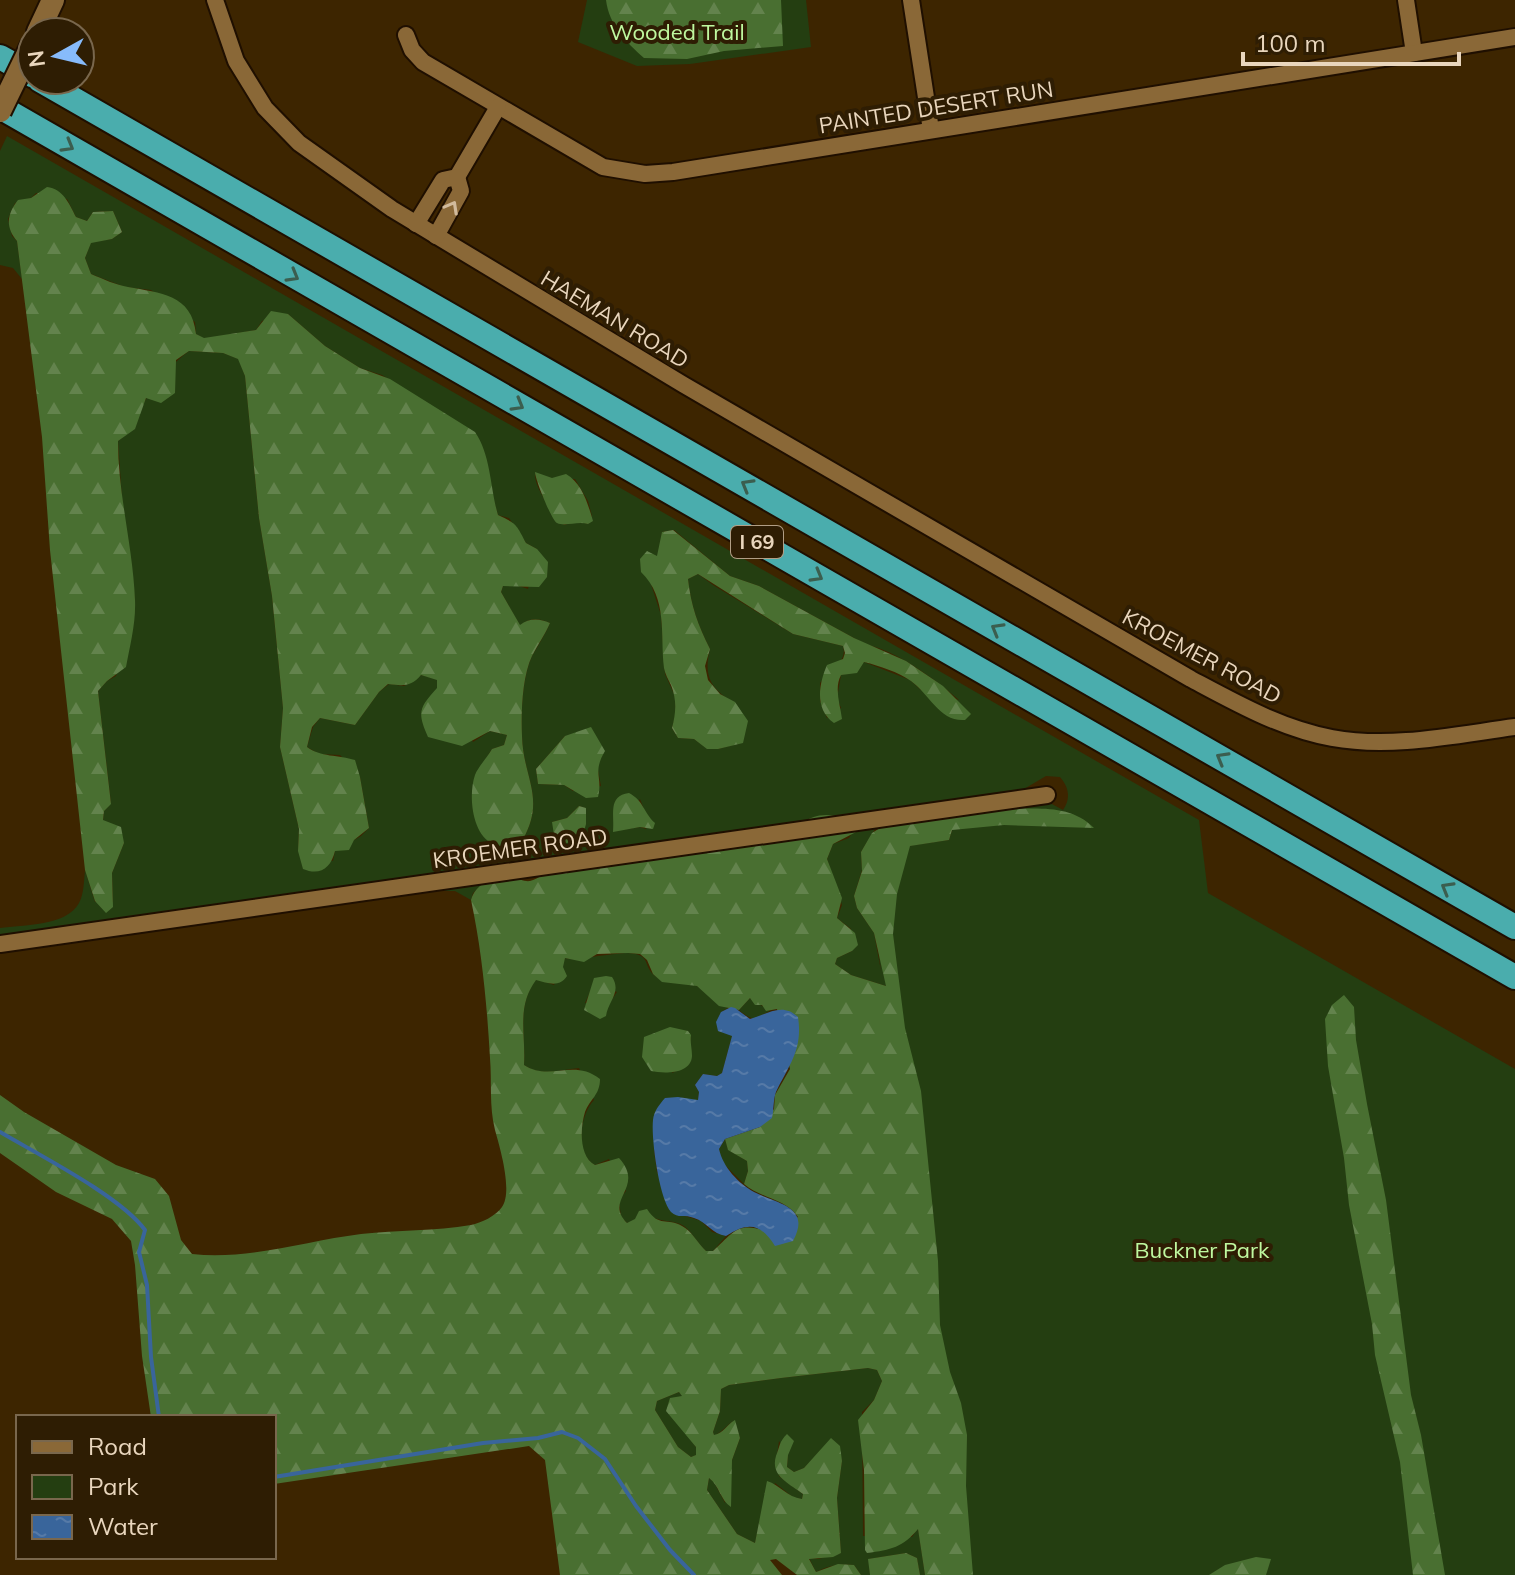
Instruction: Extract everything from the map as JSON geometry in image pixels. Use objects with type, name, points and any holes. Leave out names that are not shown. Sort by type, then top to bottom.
[{"type":"highway","name":"I 69","points":[[68,96],[1515,927]]},
{"type":"highway","name":"I 69","points":[[0,109],[1515,977]]},
{"type":"main road","points":[[0,109],[16,77]]},
{"type":"street","name":"HAEMAN ROAD","points":[[215,0],[236,61],[265,108],[299,143],[416,224],[672,378],[1063,604]]},
{"type":"street","points":[[911,0],[931,130]]},
{"type":"street","points":[[1406,0],[1414,53]]},
{"type":"street","name":"PAINTED DESERT RUN","points":[[406,35],[412,50],[423,62],[498,107],[603,167],[645,174],[1515,37]]},
{"type":"street","points":[[436,236],[461,191],[457,177],[498,107]]},
{"type":"street","points":[[416,224],[443,180],[457,177]]},
{"type":"street","name":"KROEMER ROAD","points":[[1063,604],[1191,679],[1258,714],[1317,735],[1375,742],[1404,741],[1515,727]]},
{"type":"street","name":"KROEMER ROAD","points":[[0,944],[1047,795]]},
{"type":"green space","name":"Wooded Trail","points":[[587,0],[806,0],[811,47],[690,64],[637,66],[578,42]]},
{"type":"green space","name":"Wooded Trail","points":[[606,0],[781,0],[783,46],[724,51],[687,59],[644,58],[615,25]]},
{"type":"green space","name":"Buckner Park","points":[[7,136],[1199,820],[1208,893],[1515,1069],[1515,1575],[936,1575],[886,986],[851,975],[835,964],[837,958],[852,951],[851,929],[837,918],[842,905],[827,859],[833,844],[849,838],[855,828],[885,824],[875,829],[861,852],[862,870],[854,896],[857,908],[874,933],[881,971],[865,852],[949,840],[961,801],[842,817],[817,816],[804,822],[0,936],[0,928],[44,923],[73,911],[82,895],[85,870],[95,902],[113,902],[112,873],[124,843],[103,821],[104,811],[111,803],[98,691],[116,676],[135,601],[118,441],[134,426],[146,399],[160,379],[189,351],[223,353],[239,359],[245,376],[283,708],[280,747],[299,829],[298,851],[333,861],[335,851],[369,828],[360,777],[340,755],[319,754],[307,747],[313,727],[320,718],[355,725],[379,692],[389,684],[404,686],[421,675],[437,679],[437,688],[473,742],[490,731],[507,735],[504,745],[492,749],[481,767],[523,839],[533,812],[532,788],[523,751],[524,685],[532,656],[550,623],[534,619],[520,626],[501,592],[503,586],[516,585],[528,589],[537,549],[526,543],[509,518],[498,515],[492,495],[410,393],[325,346],[288,314],[262,321],[256,330],[204,339],[196,334],[195,322],[151,290],[125,287],[91,274],[85,258],[91,242],[112,239],[122,232],[113,211],[93,212],[87,221],[76,217],[67,199],[36,193],[15,203],[8,219],[12,236],[17,241],[22,279],[13,268],[0,265],[0,151]],"holes":[[[535,473],[548,478],[575,479],[588,501],[592,516],[588,524],[578,521],[564,525],[545,500]],[[674,530],[730,576],[759,586],[865,644],[903,659],[959,700],[921,690],[910,680],[864,662],[841,675],[837,698],[841,708],[827,718],[820,701],[820,683],[840,662],[843,646],[793,634],[698,574],[688,579],[696,615],[710,649],[709,675],[720,693],[735,703],[743,742],[708,749],[694,739],[678,738],[672,728],[676,714],[675,696],[665,674],[661,615],[650,581],[661,548],[662,532]],[[565,736],[597,765],[601,786],[573,791],[564,785],[538,784],[536,769]],[[1046,776],[1060,777],[1067,789],[1067,802],[1063,810],[1024,789]],[[640,799],[646,815],[646,829],[613,831]],[[579,806],[585,808],[586,824],[552,822],[567,818]]]},
{"type":"green space","points":[[47,187],[61,194],[76,217],[87,221],[93,212],[113,211],[122,232],[112,239],[91,243],[85,258],[91,274],[119,285],[163,294],[181,303],[193,321],[196,334],[204,338],[256,330],[271,311],[288,314],[325,346],[360,368],[390,379],[475,432],[487,461],[498,515],[515,525],[526,543],[537,549],[548,562],[547,577],[539,587],[503,586],[501,592],[520,625],[534,620],[550,623],[532,656],[524,684],[523,751],[532,788],[533,812],[523,839],[505,846],[493,844],[480,832],[472,803],[473,783],[478,769],[492,749],[504,745],[507,735],[490,731],[462,746],[428,737],[421,716],[426,701],[437,688],[437,680],[421,675],[406,685],[388,684],[355,725],[320,718],[312,727],[307,747],[355,760],[369,828],[354,840],[349,850],[335,851],[324,869],[315,872],[303,869],[298,851],[299,829],[280,747],[283,708],[245,376],[238,359],[223,353],[189,351],[176,360],[175,393],[161,403],[146,398],[135,429],[118,441],[120,481],[134,580],[135,617],[126,667],[98,691],[111,804],[104,811],[103,820],[121,827],[124,843],[112,873],[113,907],[106,913],[95,901],[85,870],[50,550],[42,437],[17,241],[9,226],[10,215],[18,200],[31,198]]},
{"type":"green space","points":[[535,472],[552,478],[566,474],[572,478],[584,494],[593,521],[588,524],[557,523],[544,499]]},
{"type":"green space","points":[[673,530],[730,576],[759,586],[854,638],[906,661],[943,686],[971,714],[965,720],[949,717],[911,681],[864,662],[857,673],[841,675],[838,691],[842,719],[834,723],[823,711],[820,688],[827,665],[843,659],[843,646],[793,634],[698,574],[688,579],[696,615],[710,649],[705,666],[708,680],[720,694],[735,702],[748,721],[743,743],[707,749],[694,739],[678,738],[672,728],[675,701],[664,668],[659,605],[650,582],[641,572],[640,559],[647,551],[657,556],[662,532]]},
{"type":"green space","points":[[591,727],[605,751],[598,770],[598,797],[586,798],[564,785],[538,784],[536,769],[565,736]]},
{"type":"green space","points":[[629,793],[655,823],[653,829],[640,827],[613,832],[615,802]]},
{"type":"green space","points":[[579,806],[586,808],[581,842],[555,841],[552,822],[567,818]]},
{"type":"green space","points":[[1005,809],[1041,809],[1064,811],[1085,820],[1094,828],[1004,825],[952,830],[949,840],[910,846],[897,894],[893,934],[905,1028],[921,1091],[938,1261],[940,1325],[967,1435],[966,1486],[973,1575],[925,1575],[918,1529],[896,1547],[867,1553],[865,1550],[864,1470],[858,1420],[874,1400],[882,1381],[877,1370],[868,1368],[729,1385],[721,1389],[714,1435],[735,1420],[740,1438],[732,1460],[731,1507],[709,1478],[707,1490],[737,1534],[755,1543],[767,1481],[802,1499],[803,1494],[782,1478],[776,1469],[776,1456],[782,1439],[787,1434],[794,1441],[787,1467],[794,1472],[804,1468],[831,1438],[840,1446],[842,1461],[837,1498],[841,1553],[833,1557],[809,1559],[816,1572],[838,1564],[854,1565],[861,1575],[797,1575],[776,1559],[770,1560],[782,1575],[560,1575],[545,1460],[529,1446],[276,1484],[276,1415],[151,1415],[131,1241],[112,1219],[56,1192],[0,1153],[0,1095],[116,1165],[155,1179],[169,1196],[181,1240],[192,1254],[256,1252],[361,1234],[479,1223],[502,1207],[506,1191],[492,1112],[486,998],[471,900],[481,885],[499,878],[530,881],[560,868],[616,864],[640,845],[680,845],[801,824],[815,817],[831,815],[845,820],[856,832],[833,844],[827,859],[842,898],[837,918],[855,933],[858,945],[837,958],[835,964],[851,975],[886,986],[874,933],[857,908],[854,896],[862,871],[861,852],[872,833],[888,823],[904,824]],"holes":[[[597,954],[640,954],[662,982],[697,986],[719,1006],[739,1010],[750,998],[766,1011],[777,1009],[790,1069],[775,1095],[774,1109],[760,1127],[725,1139],[728,1150],[747,1161],[744,1184],[787,1206],[798,1217],[765,1231],[741,1228],[713,1251],[706,1251],[686,1228],[659,1220],[647,1209],[639,1211],[635,1219],[627,1223],[619,1207],[627,1185],[626,1168],[619,1158],[595,1165],[583,1149],[583,1119],[600,1079],[580,1070],[543,1071],[524,1065],[524,1011],[536,980],[553,984],[564,980],[567,976],[563,967],[565,958],[584,962]],[[679,1392],[682,1396],[670,1398],[666,1411],[696,1447],[696,1455],[691,1457],[678,1447],[655,1410],[657,1401]]]},
{"type":"green space","points":[[486,881],[473,893],[471,900],[455,891],[424,891]]},
{"type":"green space","points":[[628,953],[646,961],[650,971],[659,979],[697,986],[728,1008],[721,1012],[732,1036],[722,1073],[717,1076],[703,1074],[695,1085],[699,1092],[698,1100],[692,1101],[654,1151],[657,1172],[685,1216],[701,1221],[712,1232],[726,1236],[713,1251],[706,1251],[684,1226],[676,1223],[652,1217],[627,1223],[621,1217],[619,1200],[626,1191],[609,1159],[595,1165],[584,1153],[581,1134],[585,1115],[594,1100],[579,1068],[544,1072],[524,1065],[524,1010],[536,979],[554,985],[565,958]],"holes":[[[594,983],[617,992],[608,1005],[585,1003]],[[691,1035],[690,1058],[672,1073]]]},
{"type":"green space","points":[[612,977],[616,987],[606,1016],[600,1019],[584,1010],[594,978]]},
{"type":"green space","points":[[1344,995],[1354,1007],[1356,1040],[1386,1200],[1411,1395],[1421,1435],[1445,1575],[1413,1575],[1400,1462],[1375,1355],[1328,1066],[1325,1019],[1332,1005]]},
{"type":"green space","points":[[750,998],[770,1011],[751,1018],[739,1010]]},
{"type":"green space","points":[[670,1027],[688,1031],[691,1035],[691,1062],[676,1071],[651,1071],[642,1057],[644,1037]]},
{"type":"green space","points":[[725,1139],[728,1149],[747,1161],[744,1184],[721,1161],[719,1149]]},
{"type":"green space","points":[[868,1368],[877,1370],[882,1381],[874,1400],[862,1412],[863,1536],[912,1537],[918,1528],[925,1575],[920,1575],[917,1558],[906,1553],[869,1559],[870,1575],[861,1575],[854,1565],[834,1566],[816,1572],[809,1558],[841,1553],[837,1498],[842,1461],[832,1439],[804,1468],[794,1472],[787,1467],[788,1455],[779,1441],[779,1476],[803,1494],[802,1499],[794,1498],[775,1483],[763,1507],[755,1543],[737,1534],[707,1490],[709,1478],[725,1503],[732,1460],[740,1438],[734,1421],[714,1436],[721,1389],[729,1385]]},
{"type":"green space","points":[[679,1392],[683,1396],[691,1440],[696,1447],[697,1455],[691,1457],[678,1447],[655,1410],[657,1401]]},
{"type":"green space","points":[[906,1553],[917,1558],[920,1575],[870,1575],[868,1559]]},
{"type":"green space","points":[[1256,1557],[1271,1559],[1266,1575],[1209,1575],[1225,1565]]},
{"type":"water","points":[[731,1007],[750,1019],[781,1010],[798,1017],[797,1048],[776,1092],[772,1118],[760,1127],[725,1139],[719,1149],[728,1168],[742,1184],[795,1213],[798,1229],[793,1241],[775,1246],[765,1233],[754,1227],[741,1228],[726,1236],[699,1220],[674,1214],[667,1205],[657,1168],[653,1129],[656,1111],[665,1098],[698,1100],[699,1092],[695,1085],[703,1074],[717,1076],[722,1073],[732,1036],[718,1031],[716,1022],[721,1012]]},
{"type":"waterway","points":[[0,1132],[98,1190],[145,1230],[139,1252],[147,1285],[151,1357],[159,1415]]},
{"type":"waterway","points":[[276,1477],[562,1432],[578,1438],[605,1459],[636,1506],[694,1575]]}]
